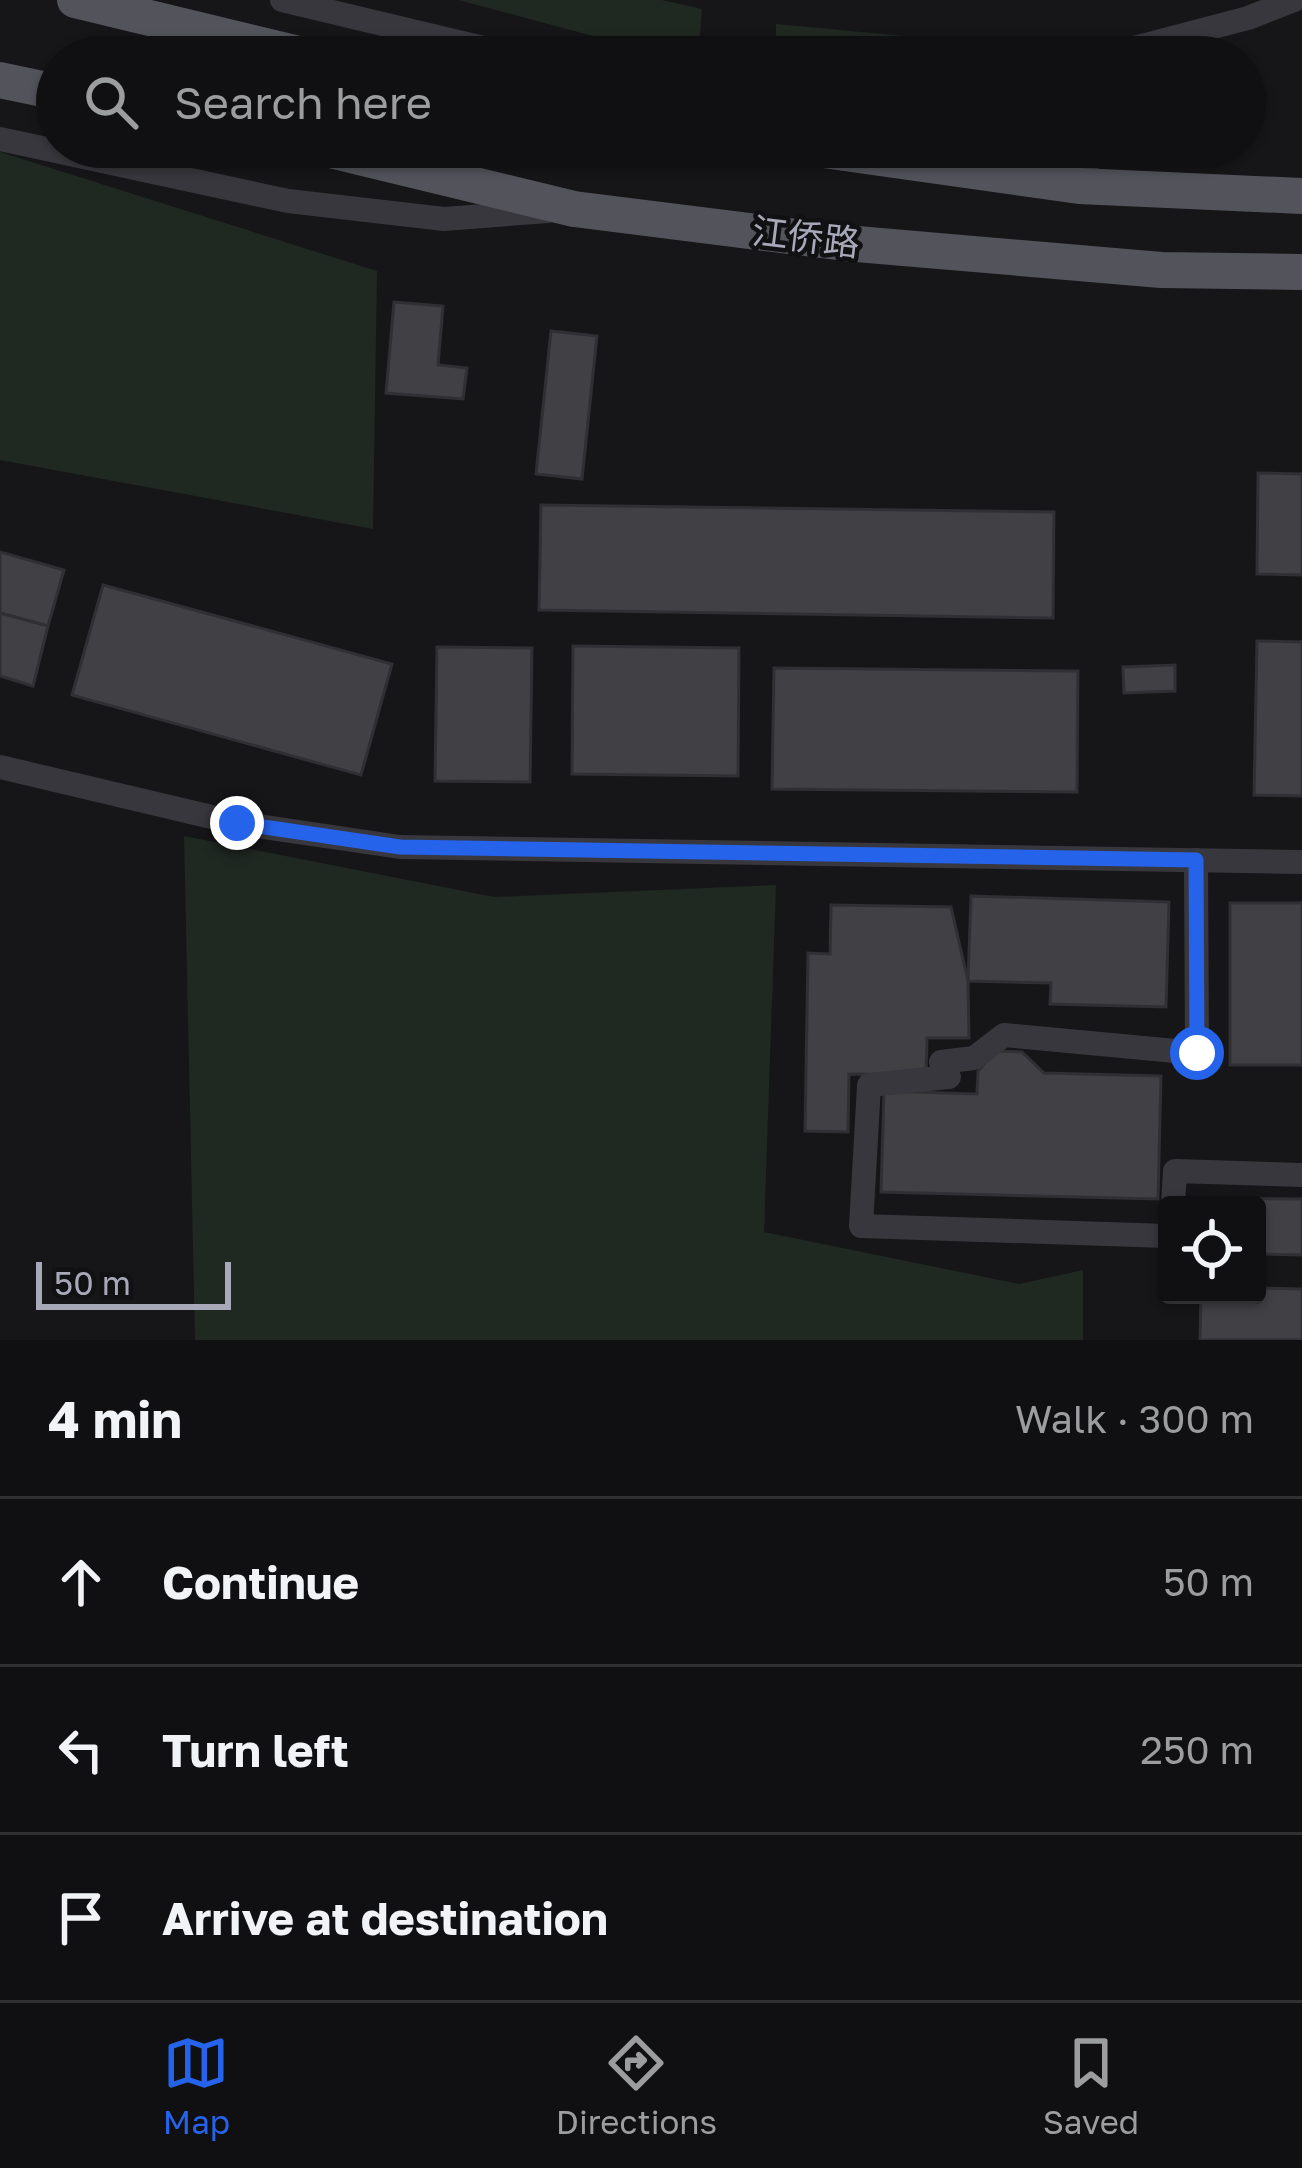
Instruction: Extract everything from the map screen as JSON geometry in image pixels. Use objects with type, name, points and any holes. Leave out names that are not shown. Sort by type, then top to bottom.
[{"type":"main road","points":[[74,0],[224,36]]},
{"type":"main road","points":[[0,80],[36,88]]},
{"type":"main road","name":"江侨路","points":[[405,168],[574,209],[845,243],[1161,270],[1302,272]]},
{"type":"main road","points":[[951,168],[1079,186],[1302,196]]},
{"type":"street","points":[[282,0],[433,36]]},
{"type":"street","points":[[1179,36],[1294,0]]},
{"type":"street","points":[[0,140],[36,148]]},
{"type":"street","points":[[132,168],[288,201],[444,219],[574,209]]},
{"type":"street","points":[[1079,186],[1086,168]]},
{"type":"street","points":[[0,766],[237,823],[400,847],[1302,862]]},
{"type":"street","points":[[1158,1236],[861,1226],[869,1085],[949,1077],[941,1062],[974,1058],[1004,1034],[1197,1053],[1196,860]]},
{"type":"street","points":[[1174,1196],[1175,1172],[1302,1175]]},
{"type":"shaded area","points":[[458,0],[662,0],[702,9],[700,36],[593,36]]},
{"type":"shaded area","points":[[776,24],[903,36],[776,36]]},
{"type":"shaded area","points":[[0,152],[36,163],[36,168],[51,168],[377,271],[373,529],[0,460]]},
{"type":"shaded area","points":[[184,836],[494,897],[776,885],[764,1232],[1019,1284],[1083,1270],[1083,1340],[195,1340]]},
{"type":"building","points":[[394,302],[443,306],[438,365],[467,368],[463,399],[386,393]]},
{"type":"building","points":[[551,331],[597,336],[582,479],[536,474]]},
{"type":"building","points":[[1258,473],[1302,474],[1302,575],[1257,574]]},
{"type":"building","points":[[541,505],[1054,512],[1053,618],[539,610]]},
{"type":"building","points":[[0,552],[64,570],[48,626],[0,613]]},
{"type":"building","points":[[103,585],[392,664],[361,775],[72,695]]},
{"type":"building","points":[[0,613],[48,626],[33,686],[0,676]]},
{"type":"building","points":[[1257,641],[1302,642],[1302,796],[1254,795]]},
{"type":"building","points":[[573,646],[739,648],[738,776],[572,774]]},
{"type":"building","points":[[437,647],[532,648],[530,782],[435,781]]},
{"type":"building","points":[[1175,665],[1175,691],[1124,693],[1123,667]]},
{"type":"building","points":[[774,668],[1078,671],[1077,792],[772,789]]},
{"type":"building","points":[[971,896],[1169,902],[1166,1007],[1050,1004],[1051,983],[968,981]]},
{"type":"building","points":[[1230,903],[1302,903],[1302,1065],[1230,1065]]},
{"type":"building","points":[[831,905],[951,907],[968,981],[969,1038],[927,1038],[926,1075],[849,1074],[848,1132],[805,1131],[808,953],[830,954]]},
{"type":"building","points":[[996,1051],[1022,1052],[1044,1073],[1161,1076],[1158,1199],[881,1192],[884,1091],[977,1094],[978,1071]]},
{"type":"building","points":[[1266,1199],[1302,1199],[1302,1255],[1266,1254]]},
{"type":"building","points":[[1266,1288],[1302,1289],[1302,1340],[1200,1340],[1201,1304],[1266,1304]]},
{"type":"route","points":[[237,823],[400,847],[1196,860],[1197,1053]]}]
